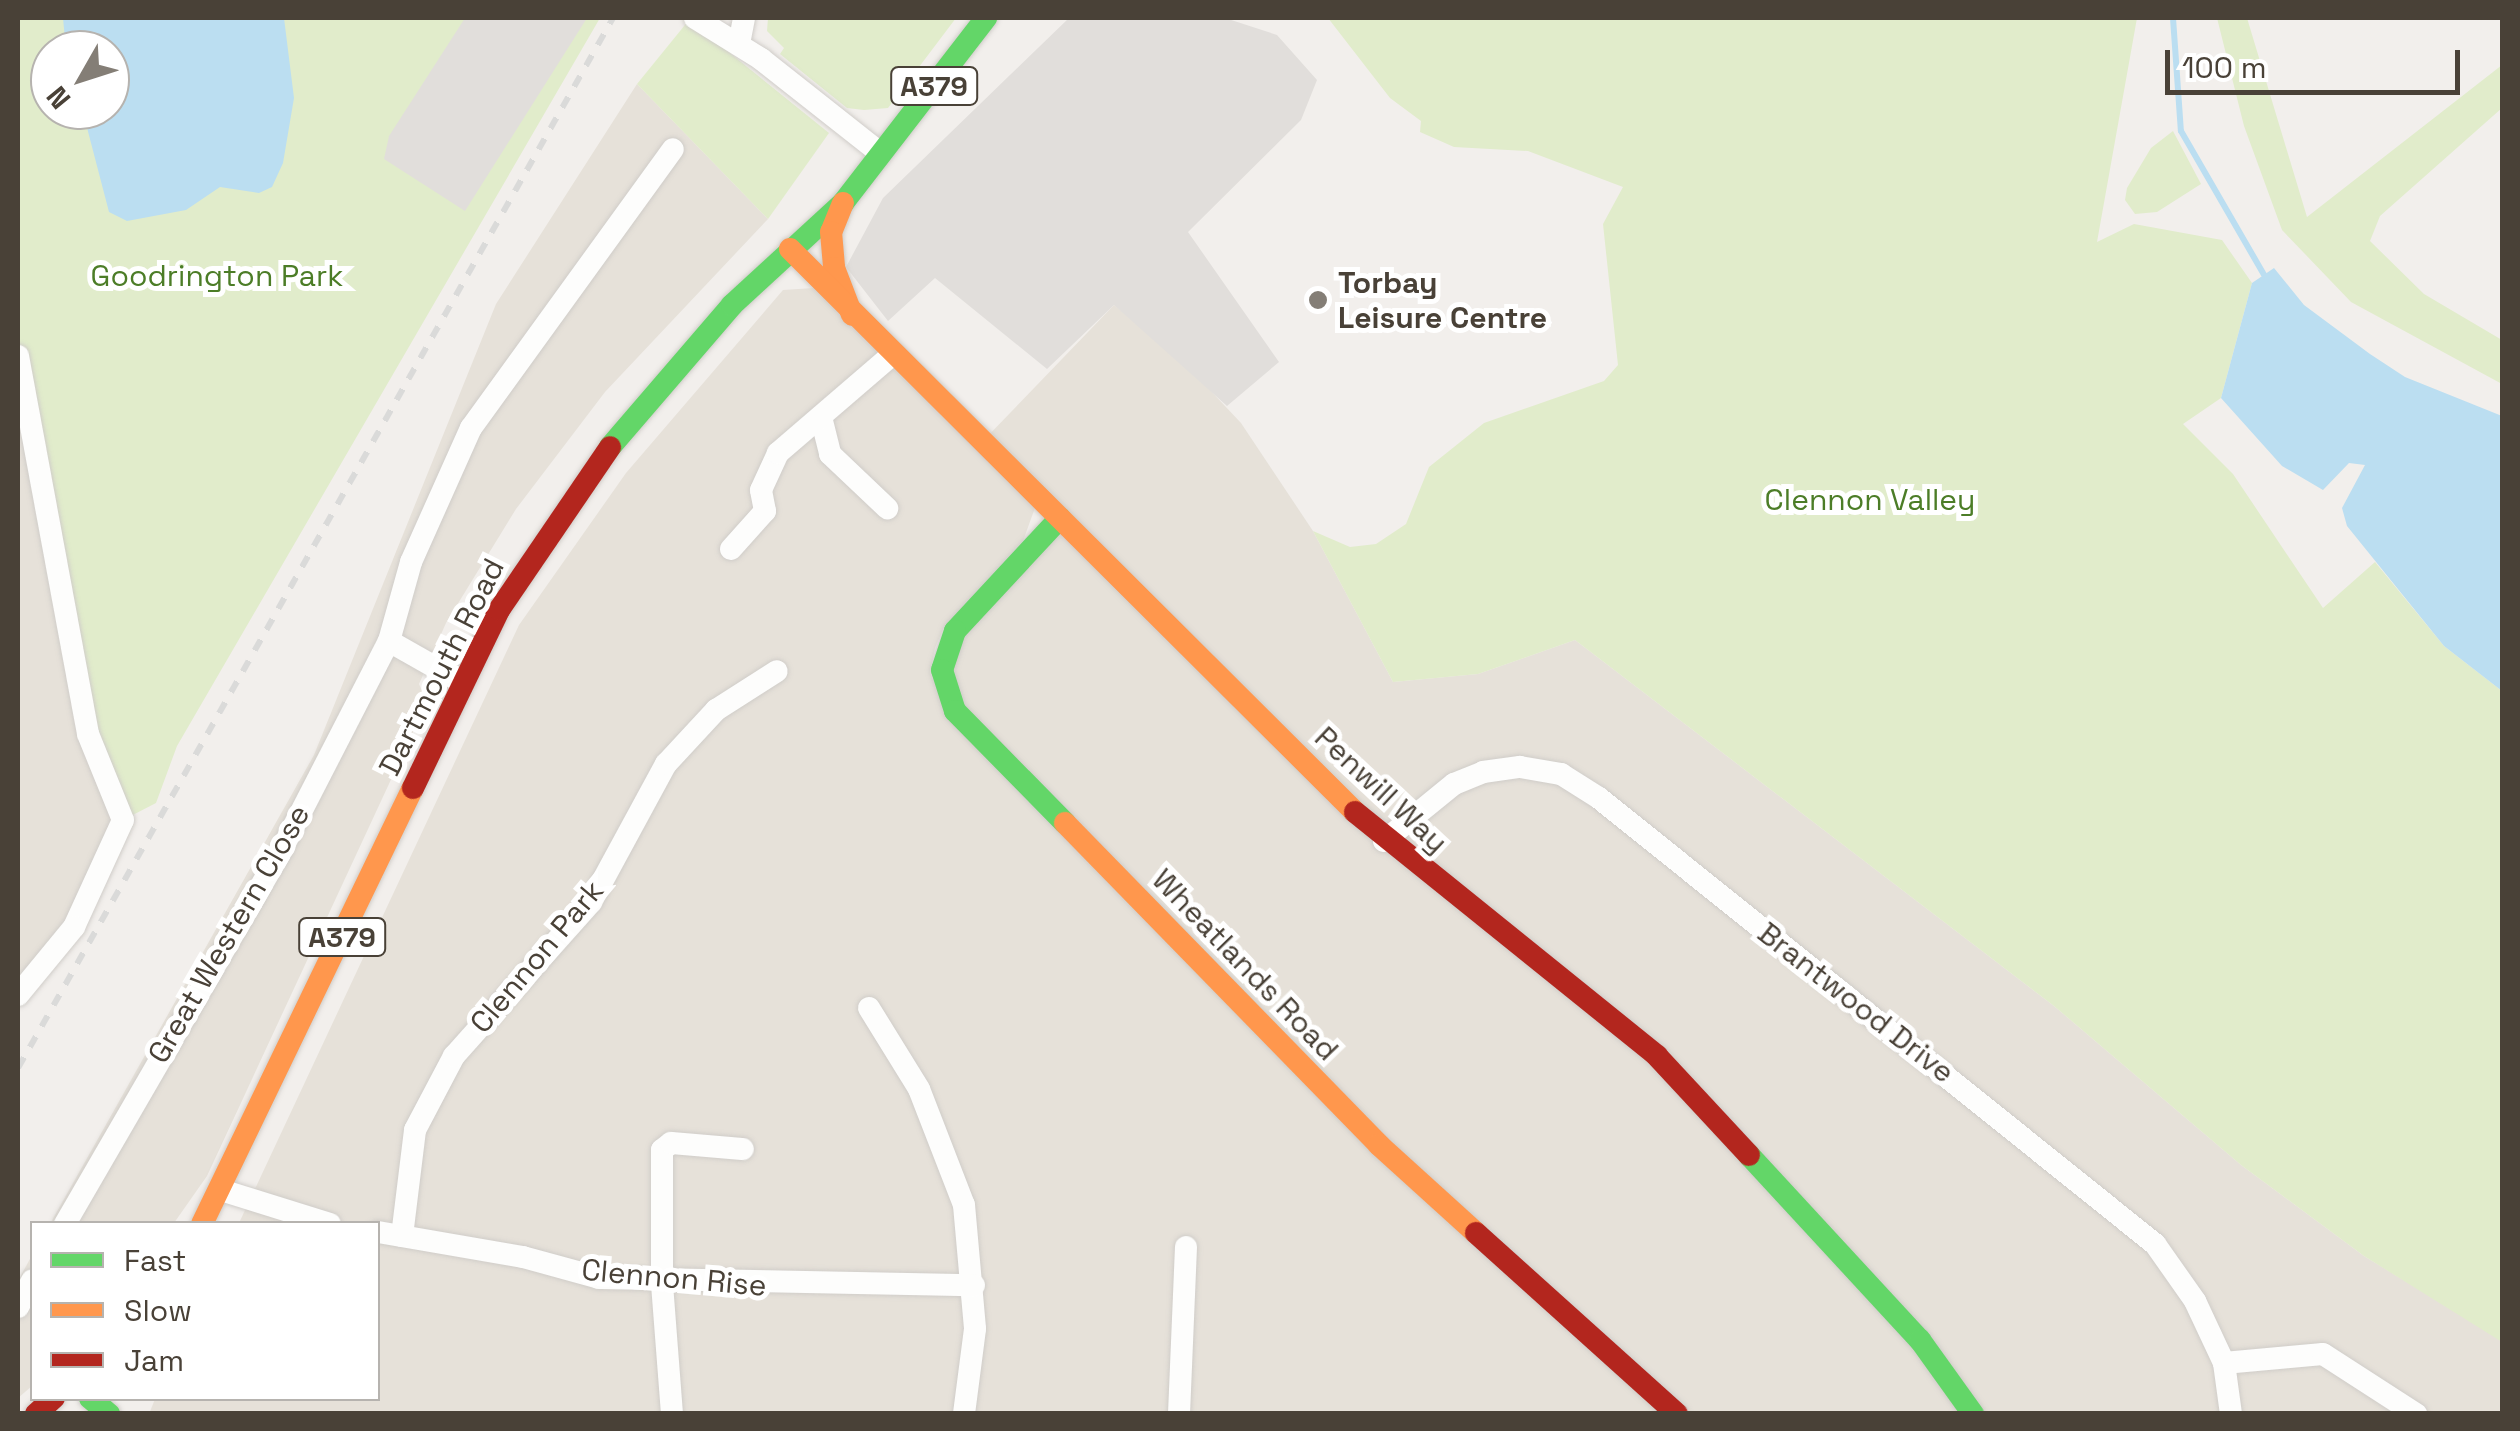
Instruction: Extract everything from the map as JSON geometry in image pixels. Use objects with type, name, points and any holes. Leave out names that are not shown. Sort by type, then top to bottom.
[{"type":"street","points":[[739,44],[744,18]]},
{"type":"street","name":"Dartmouth Road","points":[[204,1221],[499,610],[598,461],[732,305],[843,203],[986,18]]},
{"type":"street","points":[[696,19],[739,44],[880,153]]},
{"type":"street","name":"Great Western Close","points":[[67,1221],[282,849],[388,641],[412,562],[470,428],[674,148]]},
{"type":"street","name":"A379","points":[[843,203],[832,232],[833,250],[852,315]]},
{"type":"street","name":"Penwill Way","points":[[790,249],[1384,841],[1658,1056],[1920,1340],[1973,1414]]},
{"type":"street","points":[[730,550],[765,511],[761,490],[778,453],[822,422],[893,354]]},
{"type":"street","points":[[18,356],[88,734],[123,820],[74,928],[18,995]]},
{"type":"street","points":[[822,422],[830,454],[887,508]]},
{"type":"street","name":"Wheatlands Road","points":[[1060,518],[955,632],[942,670],[955,711],[1380,1145],[1676,1414]]},
{"type":"street","points":[[388,641],[463,683]]},
{"type":"street","name":"Clennon Park","points":[[402,1236],[415,1130],[454,1056],[590,902],[666,764],[716,710],[777,672]]},
{"type":"street","name":"Brantwood Drive","points":[[1384,841],[1454,784],[1484,772],[1520,767],[1561,774],[2120,1212],[2170,1258],[2224,1362],[2231,1414]]},
{"type":"street","points":[[869,1008],[919,1089],[964,1205],[974,1285],[964,1414]]},
{"type":"street","points":[[672,1414],[662,1282],[662,1150],[671,1143],[744,1150]]},
{"type":"street","points":[[221,1190],[320,1221]]},
{"type":"street","name":"Clennon Rise","points":[[380,1232],[599,1278],[974,1285]]},
{"type":"street","points":[[1179,1414],[1186,1247]]},
{"type":"street","points":[[18,1307],[30,1285]]},
{"type":"street","points":[[2224,1362],[2323,1354],[2416,1414]]},
{"type":"shaded area","points":[[465,18],[587,18],[465,211],[384,159],[389,136]]},
{"type":"shaded area","points":[[1069,18],[1225,18],[1277,35],[1317,80],[1301,120],[1188,232],[1279,362],[1227,406],[1114,305],[1047,369],[935,278],[888,321],[846,267],[883,198]]},
{"type":"shaded area","points":[[637,84],[768,219],[605,392],[516,509],[446,623],[419,684],[427,702],[207,1176],[175,1221],[52,1221],[314,755],[496,304]]},
{"type":"shaded area","points":[[814,288],[1036,505],[1023,541],[944,627],[930,673],[947,712],[1382,1159],[1590,1346],[1595,1339],[1504,1265],[1379,1145],[955,711],[944,692],[942,669],[955,631],[1060,518],[982,442],[1114,305],[1176,354],[1241,423],[1313,531],[1393,682],[1478,674],[1575,640],[2054,1006],[2241,1165],[2364,1256],[2497,1337],[2502,1342],[2502,1414],[149,1414],[154,1401],[380,1401],[380,1221],[240,1221],[519,625],[626,473],[783,290]]},
{"type":"shaded area","points":[[18,356],[123,820],[74,927],[18,995]]},
{"type":"shaded area","points":[[30,1259],[30,1388],[18,1398],[18,1281]]},
{"type":"green space","name":"Goodrington Park","points":[[18,18],[600,18],[177,746],[156,803],[123,820],[88,734],[18,356]]},
{"type":"green space","points":[[768,18],[956,18],[888,108],[864,110],[847,108],[780,54],[784,48],[767,31]]},
{"type":"green space","name":"Clennon Valley","points":[[1328,18],[2137,18],[2097,242],[2134,224],[2222,240],[2252,283],[2221,398],[2183,424],[2233,474],[2323,608],[2375,562],[2444,646],[2502,691],[2502,1342],[2364,1256],[2241,1165],[2054,1006],[1575,640],[1478,674],[1393,682],[1313,531],[1350,547],[1376,544],[1406,524],[1429,467],[1484,423],[1604,381],[1618,365],[1603,224],[1623,187],[1528,151],[1454,147],[1420,132],[1421,121],[1390,98]]},
{"type":"green space","points":[[2217,18],[2247,18],[2307,217],[2502,65],[2502,108],[2380,216],[2370,241],[2424,294],[2502,340],[2502,384],[2351,302],[2282,230],[2244,126]]},
{"type":"green space","points":[[689,20],[829,133],[768,219],[637,84]]},
{"type":"green space","points":[[2173,131],[2201,184],[2157,212],[2135,214],[2125,200],[2127,188],[2151,148]]},
{"type":"water","points":[[63,18],[284,18],[294,98],[283,163],[272,187],[259,193],[220,187],[186,210],[127,221],[109,212],[88,130],[130,130],[130,30],[64,30]]},
{"type":"water","points":[[2274,268],[2304,305],[2405,377],[2502,416],[2502,691],[2444,646],[2347,526],[2342,508],[2365,465],[2349,463],[2323,490],[2282,466],[2221,398],[2252,283]]},
{"type":"waterway","points":[[2173,18],[2181,131],[2264,275]]},
{"type":"railway","points":[[18,1068],[613,18]]},
{"type":"traffic: fast","points":[[610,447],[732,305],[843,203],[986,18]]},
{"type":"traffic: fast","points":[[1060,518],[955,631],[942,670],[955,711],[1065,823]]},
{"type":"traffic: fast","points":[[1749,1155],[1920,1340],[1973,1414]]},
{"type":"traffic: fast","points":[[94,1401],[109,1414]]},
{"type":"traffic: slow","points":[[843,203],[831,232],[834,268],[852,315]]},
{"type":"traffic: slow","points":[[790,249],[1355,812]]},
{"type":"traffic: slow","points":[[203,1221],[413,788]]},
{"type":"traffic: slow","points":[[1065,823],[1379,1145],[1476,1233]]},
{"type":"traffic: jam","points":[[413,788],[499,610],[610,447]]},
{"type":"traffic: jam","points":[[1355,812],[1657,1056],[1749,1155]]},
{"type":"traffic: jam","points":[[1476,1233],[1677,1414]]},
{"type":"traffic: jam","points":[[36,1414],[51,1401]]},
{"type":"place","name":"Torbay Leisure Centre","points":[[1318,300]]}]
